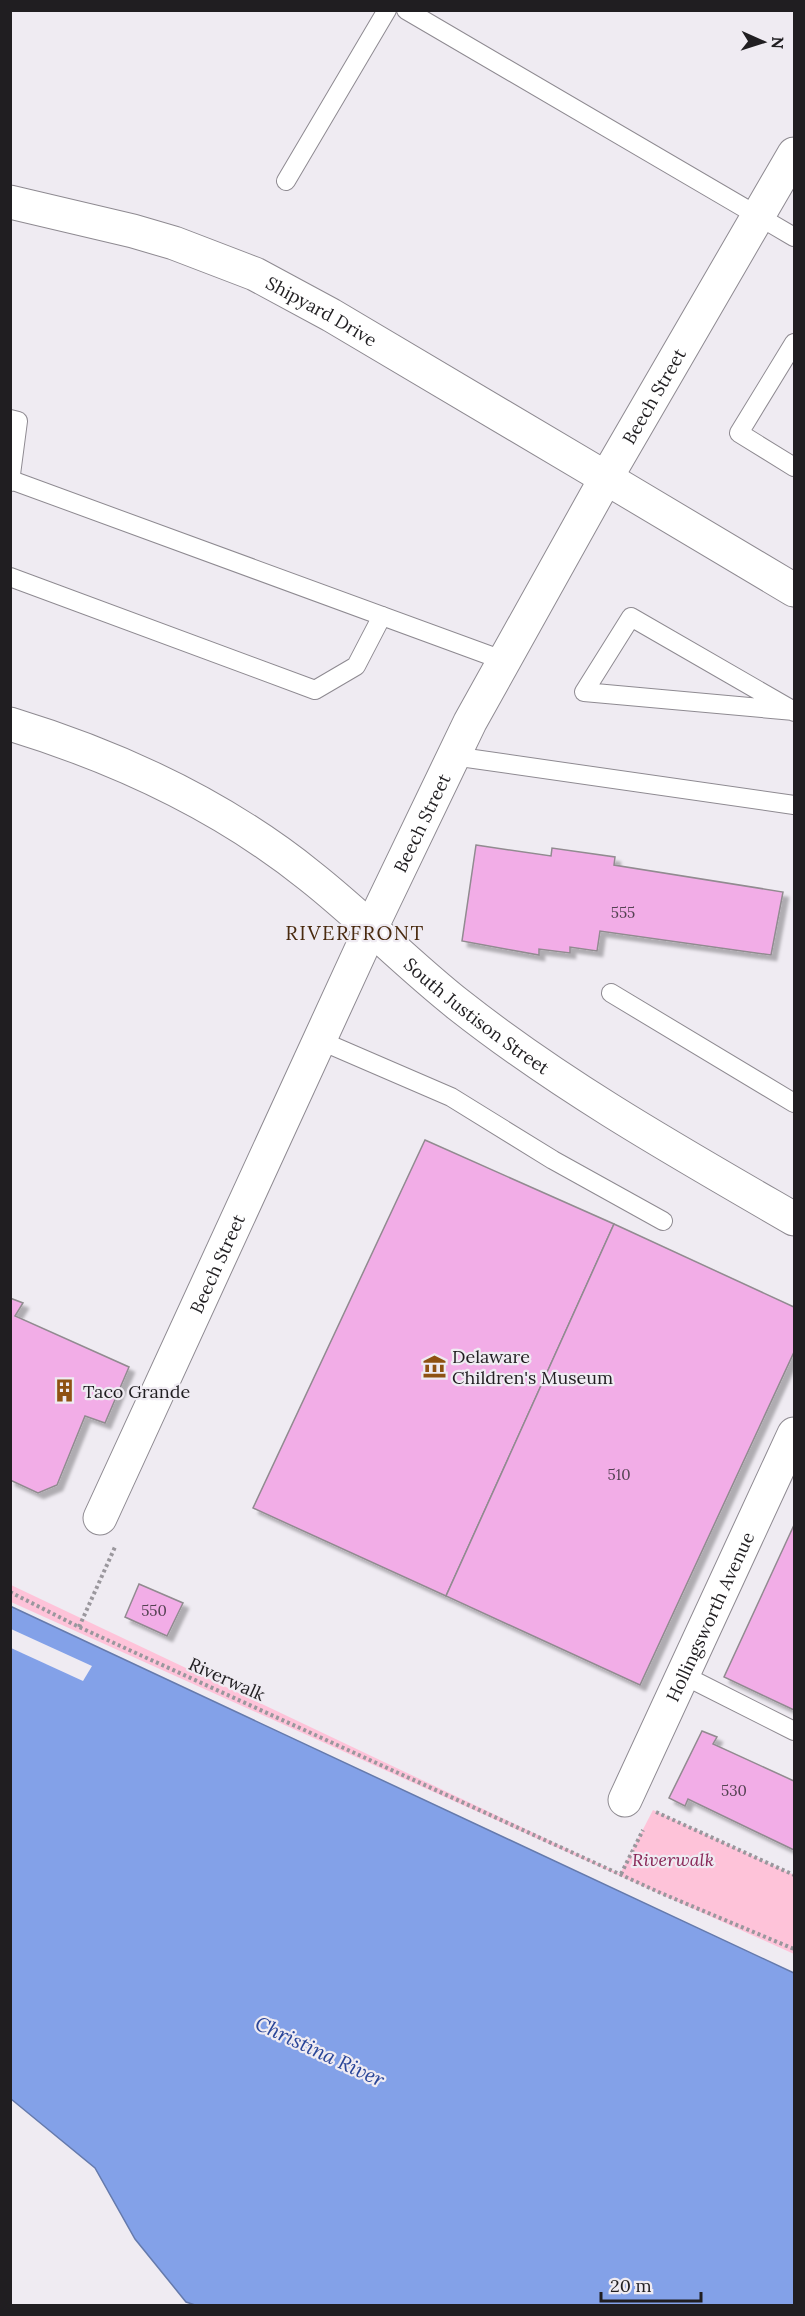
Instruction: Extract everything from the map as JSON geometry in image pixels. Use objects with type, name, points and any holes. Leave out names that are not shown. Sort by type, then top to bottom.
[{"type":"street","name":"Beech Street","points":[[100,1518],[319,1040],[453,756],[606,478],[795,154]]},
{"type":"street","name":"Shipyard Drive","points":[[10,202],[144,234],[203,253],[255,274],[332,315],[795,590]]},
{"type":"street","name":"South Justison Street","points":[[10,724],[76,745],[139,771],[239,826],[309,875],[458,1005],[537,1061],[694,1161],[795,1219]]},
{"type":"street","name":"Hollingsworth Avenue","points":[[637,1810],[683,1675],[794,1438]]},
{"type":"lane","points":[[286,181],[387,10]]},
{"type":"lane","points":[[406,10],[795,237]]},
{"type":"lane","points":[[795,343],[739,433],[795,467]]},
{"type":"lane","points":[[10,419],[18,421],[11,481],[505,661]]},
{"type":"lane","points":[[10,578],[315,690],[356,666],[382,616]]},
{"type":"lane","points":[[631,617],[794,712],[619,695],[584,692],[631,617]]},
{"type":"lane","points":[[453,756],[795,805]]},
{"type":"lane","points":[[611,993],[795,1103]]},
{"type":"lane","points":[[319,1040],[451,1097],[553,1160],[663,1221]]},
{"type":"lane","points":[[683,1675],[795,1731]]},
{"type":"path","points":[[79,1627],[123,1529],[100,1518]]},
{"type":"path","name":"Riverwalk","points":[[10,1592],[79,1627],[621,1874],[795,1949]]},
{"type":"path","points":[[637,1810],[653,1810],[795,1875]]},
{"type":"path","points":[[621,1874],[644,1828]]},
{"type":"green space","name":"Riverwalk","points":[[11,1585],[620,1874],[653,1810],[794,1875],[794,1954],[11,1602]]},
{"type":"water","name":"Christina River","points":[[10,1606],[794,1973],[794,2305],[198,2306],[186,2302],[135,2239],[95,2168],[11,2099]]},
{"type":"pier","points":[[11,1629],[92,1666],[83,1681],[11,1648]]},
{"type":"building","points":[[476,845],[551,856],[552,848],[615,857],[614,865],[783,892],[771,955],[600,931],[597,951],[570,947],[570,953],[539,949],[539,955],[462,941]]},
{"type":"building","name":"Delaware Children's Museum","points":[[425,1140],[614,1224],[446,1596],[253,1508]]},
{"type":"building","points":[[614,1224],[794,1307],[794,1352],[640,1685],[446,1596]]},
{"type":"building","name":"Taco Grande","points":[[10,1298],[23,1303],[15,1316],[129,1367],[105,1423],[85,1416],[57,1485],[38,1493],[10,1480]]},
{"type":"building","points":[[794,1525],[794,1710],[724,1677]]},
{"type":"building","points":[[139,1584],[183,1603],[167,1636],[125,1617]]},
{"type":"building","points":[[702,1731],[717,1737],[713,1744],[794,1781],[794,1850],[688,1799],[685,1806],[669,1798]]},
{"type":"place","name":"Delaware Children's Museum","points":[[434,1366]]},
{"type":"place","name":"Taco Grande","points":[[65,1391]]},
{"type":"district","name":"RIVERFRONT","points":[[355,932]]}]
